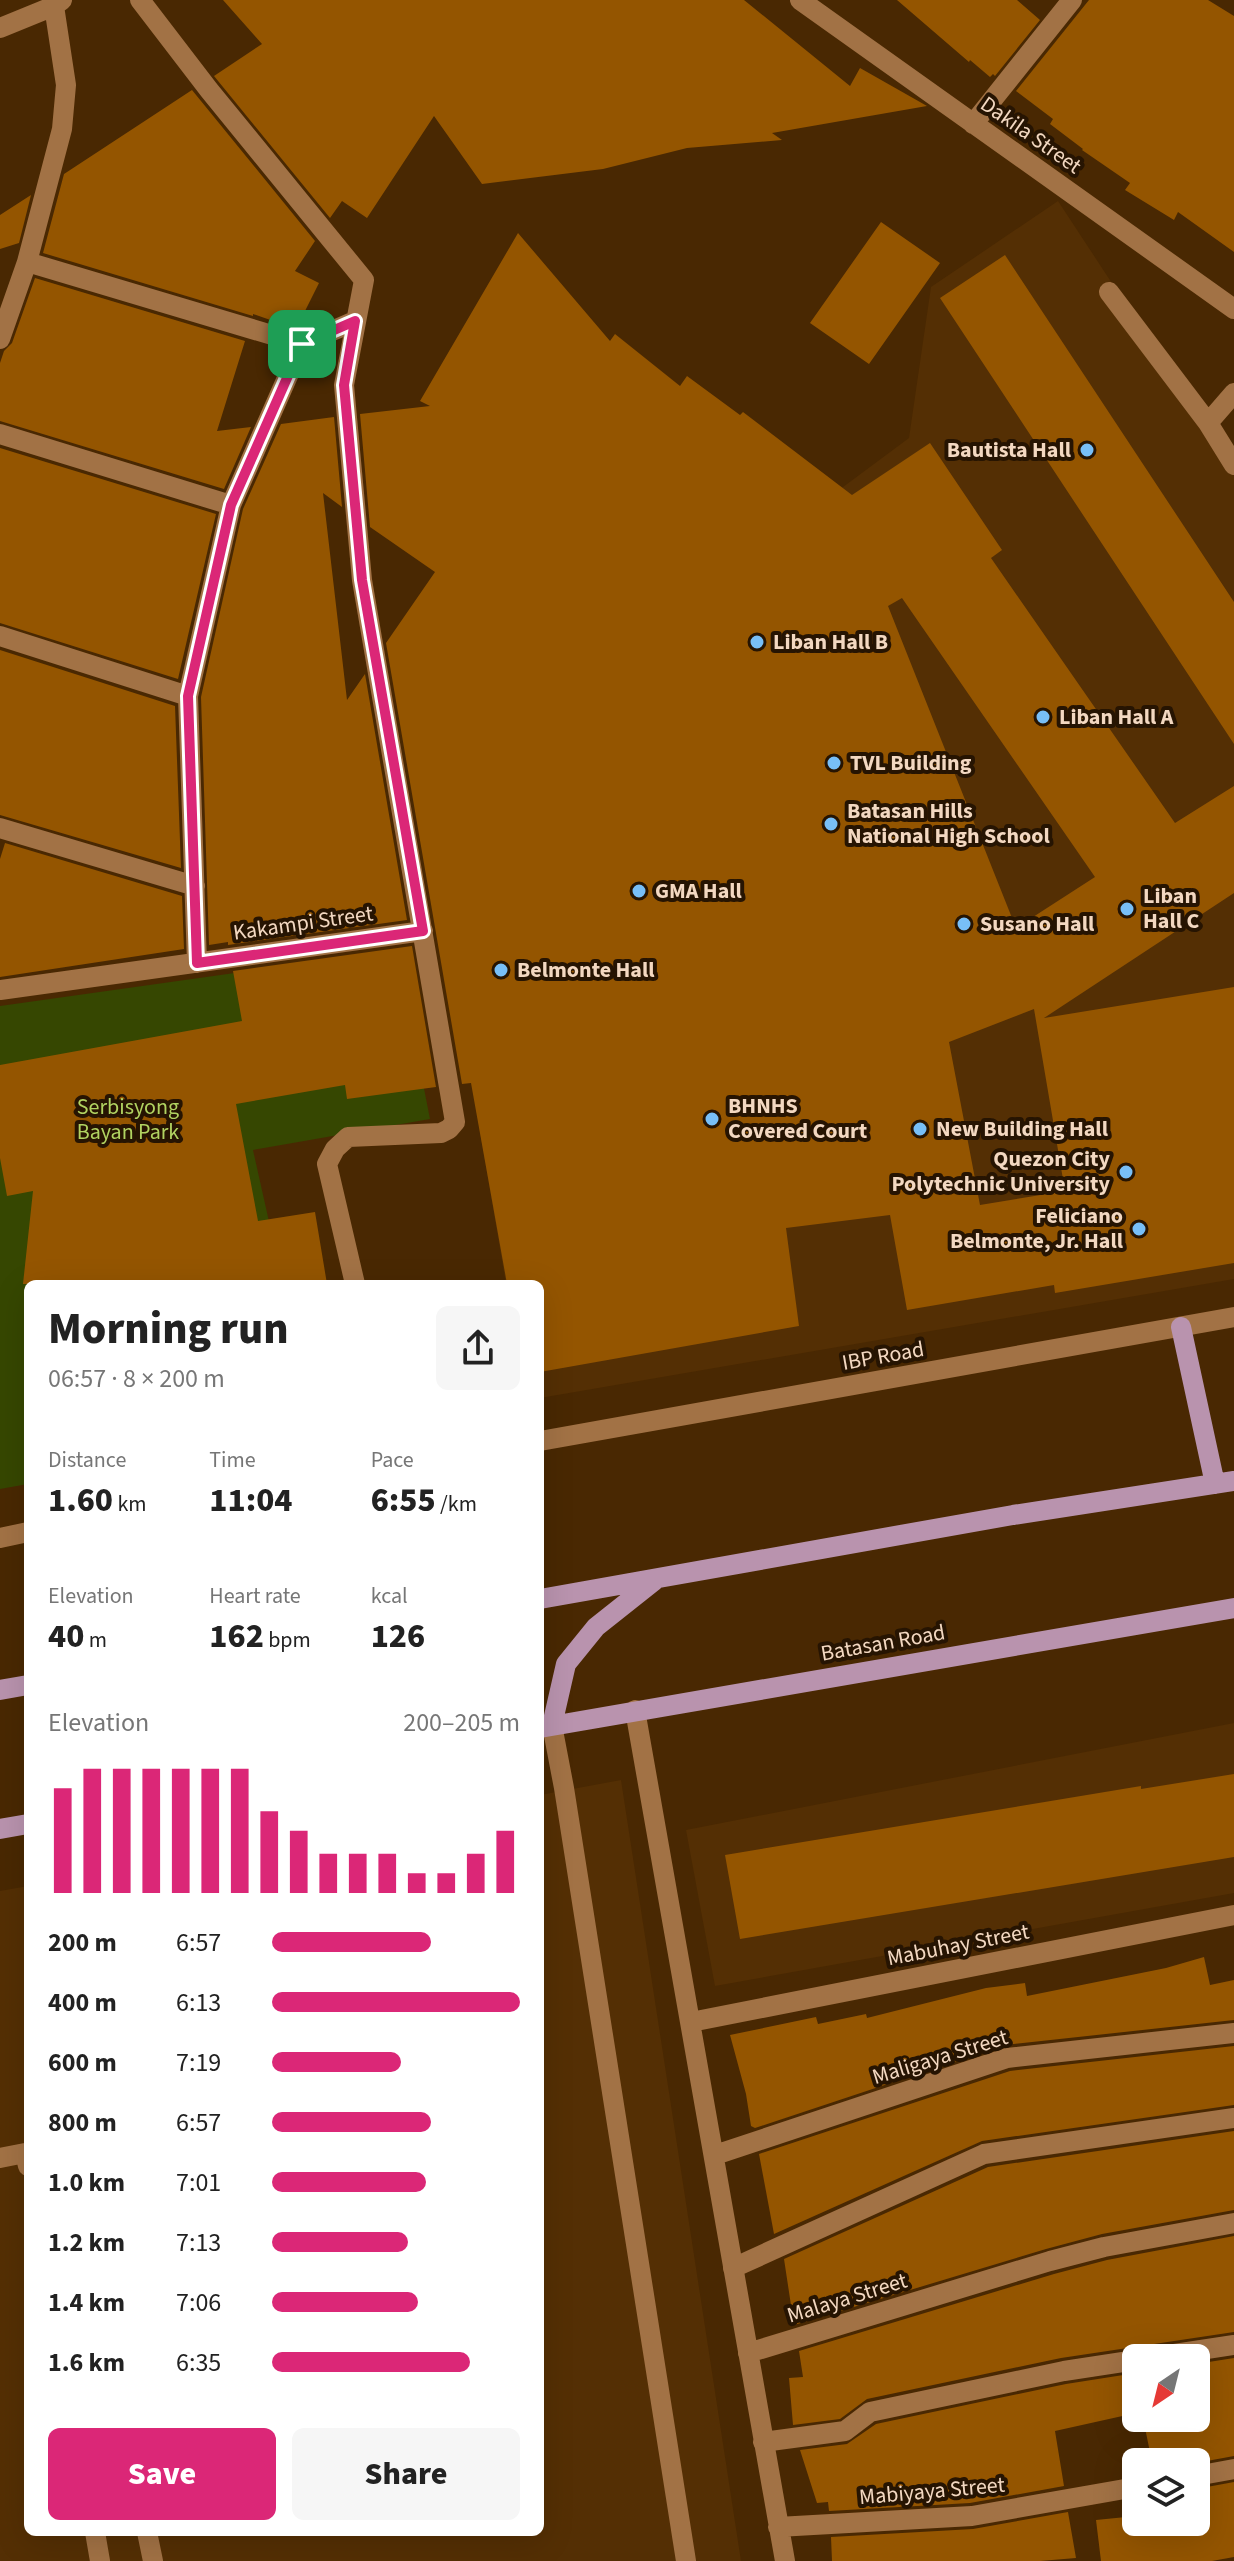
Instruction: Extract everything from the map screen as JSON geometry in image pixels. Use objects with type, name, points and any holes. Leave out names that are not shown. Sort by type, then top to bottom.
[{"type":"main road","points":[[544,1598],[1013,1515],[1224,1483],[1181,1327]]},
{"type":"main road","points":[[546,1726],[566,1664],[596,1627],[658,1579]]},
{"type":"main road","name":"Batasan Road","points":[[546,1726],[1234,1608]]},
{"type":"main road","points":[[0,1690],[24,1686]]},
{"type":"main road","points":[[0,1829],[24,1825]]},
{"type":"street","points":[[140,0],[364,280],[344,385],[362,580],[455,1122],[441,1133],[348,1137],[335,1149],[327,1164],[354,1280]]},
{"type":"street","name":"Dakila Street","points":[[800,0],[828,8],[973,124],[1234,309]]},
{"type":"street","points":[[973,124],[1072,0]]},
{"type":"street","points":[[0,28],[58,3],[66,85],[62,129],[27,262],[0,339]]},
{"type":"street","points":[[27,262],[302,344],[355,321]]},
{"type":"street","points":[[1109,292],[1208,423],[1234,465]]},
{"type":"street","points":[[197,963],[188,696],[231,505],[302,344]]},
{"type":"street","points":[[1208,423],[1234,393]]},
{"type":"street","points":[[0,434],[231,505]]},
{"type":"street","points":[[0,636],[188,696]]},
{"type":"street","points":[[0,828],[195,886]]},
{"type":"street","name":"Kakampi Street","points":[[0,990],[423,931]]},
{"type":"street","name":"IBP Road","points":[[544,1440],[1234,1317]]},
{"type":"street","points":[[0,1538],[24,1533]]},
{"type":"street","points":[[635,1710],[785,2561]]},
{"type":"street","points":[[546,1726],[564,1788],[686,2561]]},
{"type":"street","name":"Mabuhay Street","points":[[691,2022],[1234,1915]]},
{"type":"street","name":"Maligaya Street","points":[[715,2155],[1007,2058],[1234,2033]]},
{"type":"street","points":[[733,2268],[984,2154],[1234,2118]]},
{"type":"street","points":[[0,2158],[24,2153]]},
{"type":"street","name":"Malaya Street","points":[[748,2353],[1104,2247],[1234,2223]]},
{"type":"street","points":[[1210,2349],[1234,2345]]},
{"type":"street","points":[[763,2442],[845,2431],[870,2412],[1064,2371],[1122,2362]]},
{"type":"street","points":[[1210,2473],[1234,2469]]},
{"type":"street","name":"Mabiyaya Street","points":[[778,2527],[972,2516],[1122,2489]]},
{"type":"street","points":[[96,2536],[100,2561]]},
{"type":"street","points":[[148,2536],[153,2561]]},
{"type":"shaded area","name":"Batasan Hills National High School","points":[[1058,201],[1234,469],[1234,1279],[544,1397],[544,1280],[505,1280],[406,698],[590,675],[909,438],[931,287]]},
{"type":"shaded area","points":[[1234,1723],[1234,1893],[715,1986],[686,1830]]},
{"type":"shaded area","points":[[621,1780],[741,2561],[0,2561],[0,1891],[24,1887],[24,2536],[544,2536],[544,1794]]},
{"type":"green space","name":"Serbisyong Bayan Park","points":[[397,950],[430,1119],[253,1150],[282,1280],[24,1280],[24,1485],[0,1489],[0,1006]]},
{"type":"building","points":[[223,0],[744,0],[850,86],[860,68],[927,106],[772,133],[782,140],[687,148],[603,169],[482,184],[434,116],[367,218],[342,201],[330,218],[214,76],[262,44]]},
{"type":"building","points":[[897,0],[1017,0],[1040,20],[995,76],[990,77]]},
{"type":"building","points":[[1089,0],[1208,0],[1234,16],[1234,252],[1178,212],[1174,220],[1125,190],[1130,183],[1082,150],[1050,124],[1053,119],[1016,91]]},
{"type":"building","points":[[192,90],[315,241],[295,271],[319,283],[296,329],[43,253],[64,174]]},
{"type":"building","points":[[31,195],[19,243],[0,249],[0,215]]},
{"type":"building","points":[[881,222],[940,263],[869,364],[810,323]]},
{"type":"building","name":"Batasan Hills National High School","points":[[518,233],[610,341],[615,334],[680,386],[687,376],[740,415],[743,412],[852,495],[930,443],[1002,550],[991,558],[1175,823],[1234,786],[1234,893],[1044,1018],[1234,987],[1234,1263],[1055,1293],[1054,1285],[907,1310],[890,1215],[786,1228],[799,1326],[544,1371],[544,1280],[506,1280],[471,1083],[462,1084],[386,643],[435,572],[370,527],[360,414],[430,406],[420,401]],"holes":[[[902,598],[1095,877],[1016,928],[888,606]],[[1034,1009],[1065,1191],[980,1205],[949,1042]]]},
{"type":"building","name":"Bautista Hall","points":[[1005,255],[1234,602],[1234,744],[940,298]]},
{"type":"building","points":[[35,278],[245,341],[217,431],[251,427],[224,489],[0,421],[0,363],[4,351],[12,343]]},
{"type":"building","points":[[334,417],[342,507],[323,493],[347,700],[365,674],[407,920],[209,945],[201,697],[243,509],[281,424]]},
{"type":"building","points":[[0,448],[216,514],[178,679],[0,623]]},
{"type":"building","points":[[0,650],[175,706],[181,868],[0,815]]},
{"type":"building","points":[[5,843],[182,896],[184,949],[0,977],[0,859]]},
{"type":"building","name":"Serbisyong Bayan Park","points":[[412,946],[436,1087],[347,1099],[345,1085],[236,1104],[258,1221],[315,1212],[326,1280],[24,1280],[23,1284],[33,1191],[7,1196],[0,1158],[0,1065],[242,1021],[233,971]]},
{"type":"building","points":[[1234,1774],[1234,1857],[740,1939],[725,1855],[1141,1786],[1141,1789]]},
{"type":"building","points":[[1204,1957],[1210,1985],[1234,1980],[1234,2020],[1005,2045],[755,2128],[751,2126],[730,2035],[816,2017],[818,2024],[866,2014],[867,2018],[986,1988],[1025,1983],[1027,1996],[1166,1968]]},
{"type":"building","points":[[1234,2046],[1234,2105],[982,2141],[774,2234],[759,2154],[1010,2071]]},
{"type":"building","points":[[1234,2131],[1234,2210],[1102,2234],[794,2325],[784,2259],[988,2167]]},
{"type":"building","points":[[1234,2236],[1234,2332],[1154,2344],[1122,2344],[1122,2349],[1061,2358],[867,2399],[840,2419],[793,2425],[789,2378],[803,2377],[799,2351],[1107,2260]]},
{"type":"building","points":[[1234,2358],[1234,2456],[1210,2460],[1210,2448],[1149,2448],[1146,2432],[1210,2432],[1210,2362]]},
{"type":"building","points":[[1122,2375],[1122,2416],[1055,2431],[1064,2486],[970,2503],[829,2511],[828,2502],[817,2503],[800,2450],[847,2444],[876,2424]]},
{"type":"building","points":[[1234,2482],[1234,2557],[1212,2561],[1101,2561],[1096,2520],[1122,2517],[1122,2536],[1210,2536],[1210,2486]]},
{"type":"building","points":[[1068,2512],[1076,2558],[1040,2561],[832,2561],[831,2537],[973,2529]]},
{"type":"place","name":"Bautista Hall","points":[[1087,450]]},
{"type":"place","name":"Liban Hall B","points":[[757,642]]},
{"type":"place","name":"Liban Hall A","points":[[1043,717]]},
{"type":"place","name":"TVL Building","points":[[834,763]]},
{"type":"place","name":"Batasan Hills National High School","points":[[831,824]]},
{"type":"place","name":"GMA Hall","points":[[639,891]]},
{"type":"place","name":"Liban Hall C","points":[[1127,909]]},
{"type":"place","name":"Susano Hall","points":[[964,924]]},
{"type":"place","name":"Belmonte Hall","points":[[501,970]]},
{"type":"place","name":"BHNHS Covered Court","points":[[712,1119]]},
{"type":"place","name":"New Building Hall","points":[[920,1129]]},
{"type":"place","name":"Quezon City Polytechnic University","points":[[1126,1172]]},
{"type":"place","name":"Feliciano Belmonte, Jr. Hall","points":[[1139,1229]]},
{"type":"route","points":[[355,321],[344,385],[362,580],[423,931],[197,963],[188,696],[231,505],[302,344],[355,321]]}]
